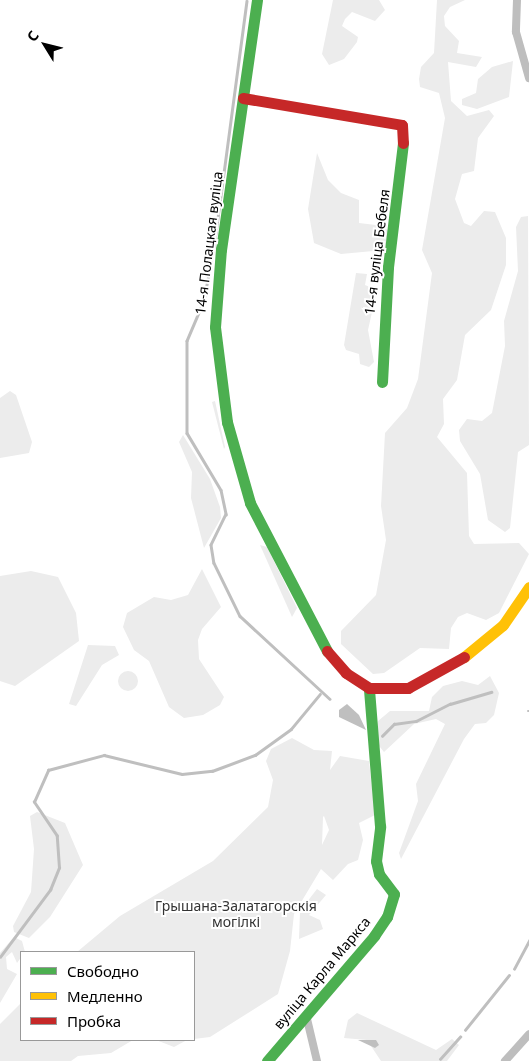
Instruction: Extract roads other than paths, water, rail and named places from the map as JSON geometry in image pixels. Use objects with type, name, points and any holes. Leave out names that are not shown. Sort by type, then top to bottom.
[{"type":"main road","name":"14-я Полацкая вуліца","points":[[257,0],[216,292],[215,327],[227,422],[250,503],[319,637],[346,673],[369,688]]},
{"type":"main road","name":"14-я вуліца Бебеля","points":[[243,98],[402,125],[403,157],[393,253],[388,267],[382,382]]},
{"type":"main road","points":[[369,688],[408,688],[454,666],[503,625],[529,587]]},
{"type":"main road","name":"вуліца Карла Маркса","points":[[267,1061],[306,1019],[374,936],[387,917],[394,894],[379,874],[376,861],[380,826],[369,688]]},
{"type":"street","points":[[517,0],[516,32],[529,78]]},
{"type":"street","points":[[306,1019],[317,1059]]},
{"type":"street","points":[[505,1061],[529,1034]]},
{"type":"waterway","points":[[247,1],[215,242],[204,301],[187,341],[187,433],[221,490],[226,514],[211,545],[214,563],[240,616],[330,699]]},
{"type":"waterway","points":[[382,736],[394,724],[416,721],[450,704],[491,692]]},
{"type":"waterway","points":[[0,957],[50,890],[59,868],[57,836],[34,802],[48,770],[104,755],[182,774],[212,771],[255,755],[291,729],[320,694]]},
{"type":"waterway","points":[[514,969],[529,941]]},
{"type":"waterway","points":[[465,1030],[509,975]]},
{"type":"waterway","points":[[440,1059],[460,1037]]},
{"type":"park label","name":"Грышана-Залатагорскія могілкі","points":[[236,914]]}]
